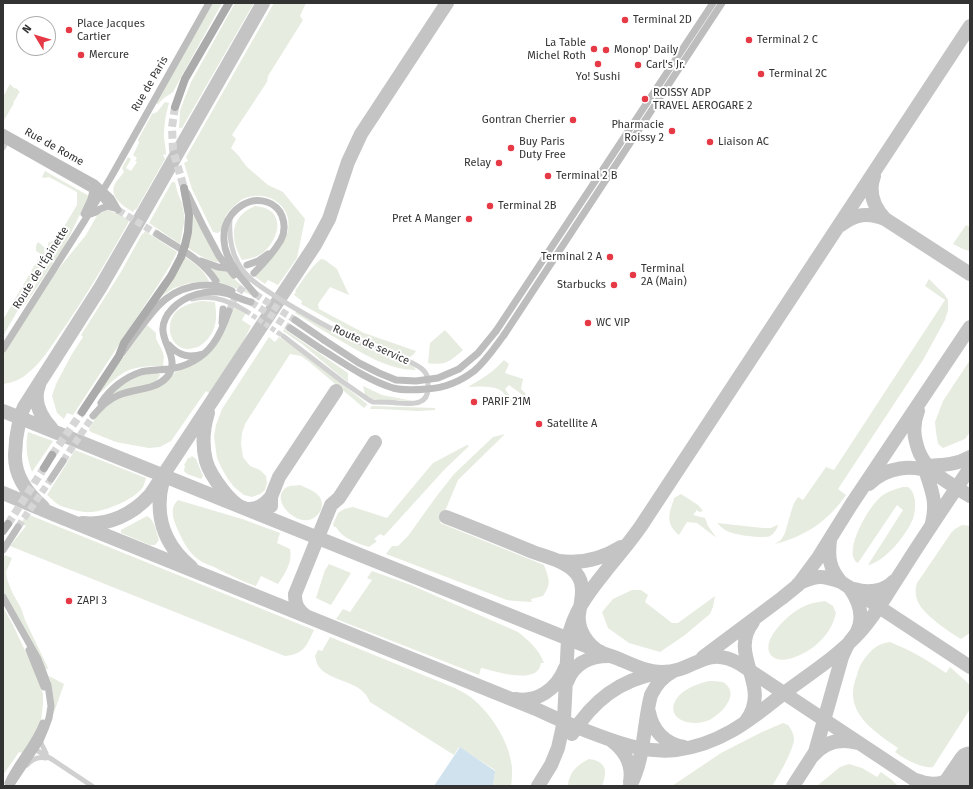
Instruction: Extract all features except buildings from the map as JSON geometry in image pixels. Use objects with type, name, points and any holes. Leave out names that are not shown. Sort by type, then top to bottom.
[{"type":"main road","name":"Rue de Paris","points":[[111,198],[101,192],[111,177],[209,3]]},
{"type":"main road","points":[[175,107],[185,79],[229,3]]},
{"type":"main road","points":[[295,320],[359,363],[396,380],[416,381],[438,378],[459,370],[478,353],[496,331],[713,3]]},
{"type":"main road","points":[[290,328],[356,371],[375,381],[395,388],[415,390],[438,388],[450,384],[475,370],[485,360],[504,335],[722,3]]},
{"type":"main road","name":"Rue de Rome","points":[[3,132],[94,186],[101,192]]},
{"type":"main road","name":"Rue de Rome","points":[[5,140],[94,186]]},
{"type":"main road","name":"Rue de Paris","points":[[111,177],[109,187],[111,198],[118,210]]},
{"type":"main road","name":"Route de l'Épinette","points":[[86,217],[84,214],[94,186]]},
{"type":"main road","points":[[119,356],[124,343],[184,255],[189,215],[184,188]]},
{"type":"main road","points":[[184,188],[219,256],[235,277],[255,294],[238,273],[227,253],[224,242],[225,228],[230,218],[239,207],[249,202],[260,200],[277,207],[282,214],[285,223],[282,239],[254,273]]},
{"type":"main road","points":[[101,192],[106,202],[118,210]]},
{"type":"main road","name":"Route de l'Épinette","points":[[3,349],[101,192]]},
{"type":"main road","points":[[86,217],[108,206],[118,210]]},
{"type":"main road","points":[[157,234],[184,255],[197,261],[208,270],[216,281]]},
{"type":"main road","points":[[247,265],[268,255],[275,248]]},
{"type":"main road","points":[[184,255],[205,263],[226,268]]},
{"type":"main road","points":[[82,412],[119,356],[159,305],[174,294],[188,287],[202,285],[215,286],[227,289],[251,302],[226,293],[213,292],[192,296],[177,304],[165,319],[163,330],[172,355],[171,369],[167,376],[161,382],[149,388],[130,391],[118,395],[109,400],[93,416],[111,390],[130,377],[142,372],[171,369],[180,367],[199,358],[214,344],[220,332],[223,316],[226,310]]},
{"type":"main road","points":[[166,341],[178,353],[186,356],[201,354],[208,350]]},
{"type":"main road","points":[[44,468],[52,455]]},
{"type":"main road","points":[[51,479],[64,461]]},
{"type":"main road","points":[[3,531],[8,524]]},
{"type":"main road","points":[[3,550],[18,527]]},
{"type":"main road","points":[[3,597],[15,619],[40,675],[46,694],[46,706],[42,725],[33,748],[10,786]]},
{"type":"main road","points":[[7,786],[14,772],[40,741],[49,718],[51,706],[45,675],[38,658],[15,619]]},
{"type":"street","points":[[3,148],[5,140]]},
{"type":"street","name":"Route de service","points":[[230,218],[229,236],[232,250],[238,263],[247,276],[261,287],[300,311],[345,336],[410,362],[422,370],[427,375],[428,390],[426,397],[422,401],[415,404],[373,402],[343,382],[283,336]]},
{"type":"street","points":[[177,304],[193,298],[213,298],[234,304],[246,311]]},
{"type":"street","points":[[40,741],[46,753],[53,760]]},
{"type":"street","points":[[33,748],[46,753]]},
{"type":"street","points":[[33,748],[92,786]]},
{"type":"street","points":[[15,780],[33,760],[42,757],[53,760]]},
{"type":"shaded area","points":[[213,3],[222,3],[173,92],[158,104],[155,103]]},
{"type":"shaded area","points":[[235,3],[254,3],[182,128],[179,128],[180,110],[191,82]]},
{"type":"shaded area","points":[[274,3],[306,3],[300,16],[303,20],[268,76],[267,82],[232,135],[236,139],[231,148],[247,167],[268,185],[283,192],[305,219],[297,258],[278,285],[268,280],[265,284],[254,276],[284,241],[288,231],[286,212],[273,199],[264,196],[254,196],[243,199],[227,214],[222,230],[218,233],[213,232],[192,189],[184,163],[188,161],[186,157]]},
{"type":"shaded area","points":[[10,84],[20,91],[3,122],[3,97]]},
{"type":"shaded area","points":[[165,102],[169,103],[164,127],[166,154],[163,155],[165,159],[136,210],[135,209],[133,212],[117,200],[113,192],[114,187],[124,172],[122,168],[128,157],[131,159],[126,168],[131,171],[137,162],[135,161],[137,158],[133,155],[139,143],[138,140],[152,114],[157,112]]},
{"type":"shaded area","points":[[45,171],[89,196],[64,247],[22,309],[50,259],[48,243],[56,240],[77,205],[77,192],[49,177],[42,177]]},
{"type":"shaded area","points":[[172,182],[175,182],[184,214],[180,244],[149,223]]},
{"type":"shaded area","points":[[255,206],[271,211],[277,223],[277,230],[271,244],[265,251],[260,255],[242,260],[235,244],[234,229],[240,216]]},
{"type":"shaded area","points":[[191,208],[221,263],[203,257],[187,247]]},
{"type":"shaded area","points":[[109,209],[112,212],[120,214],[129,221],[111,253],[68,322],[37,365],[19,379],[3,384],[3,354],[50,279],[86,235],[98,214]]},
{"type":"shaded area","points":[[966,225],[970,227],[970,251],[953,244]]},
{"type":"shaded area","points":[[145,231],[177,252],[160,282],[73,415],[67,413],[64,419],[57,413],[52,396],[56,384],[83,337],[81,335]]},
{"type":"shaded area","points":[[38,242],[44,247],[45,257],[20,306],[18,305],[16,308],[18,310],[3,336],[3,320],[41,254],[36,251]]},
{"type":"shaded area","points":[[184,256],[202,270],[209,281],[189,283],[174,288],[160,297]]},
{"type":"shaded area","points":[[321,259],[325,260],[337,269],[349,295],[330,287],[318,304],[319,309],[364,333],[416,351],[414,354],[410,357],[359,336],[301,304],[302,301],[294,295],[296,292],[295,291],[310,270]]},
{"type":"shaded area","points":[[209,266],[226,270],[253,296],[218,282]]},
{"type":"shaded area","points":[[929,279],[948,300],[948,310],[945,320],[923,360],[838,489],[846,495],[824,520],[797,537],[775,544],[781,540],[785,533],[794,503],[798,497],[803,500],[826,467],[834,470],[945,300],[925,286]]},
{"type":"shaded area","points":[[202,301],[215,302],[216,318],[213,331],[207,340],[199,346],[187,349],[180,347],[172,338],[170,332],[172,319],[180,308],[191,303]]},
{"type":"shaded area","points":[[235,307],[246,313],[242,320],[251,326],[218,392],[209,393],[206,391],[171,441],[160,447],[149,448],[116,442],[89,430],[98,413],[108,404],[122,396],[164,383],[174,373],[200,360],[223,334]]},
{"type":"shaded area","points":[[297,311],[338,335],[413,366],[416,370],[398,368],[372,358],[295,313]]},
{"type":"shaded area","points":[[147,325],[156,333],[156,339],[164,357],[163,366],[150,366],[129,370],[117,377],[100,393],[98,392]]},
{"type":"shaded area","points":[[284,329],[348,373],[348,382],[302,344],[283,331]]},
{"type":"shaded area","points":[[445,330],[463,350],[447,362],[439,364],[428,363],[430,343]]},
{"type":"shaded area","points":[[269,337],[275,342],[279,337],[303,353],[367,405],[364,408],[301,356],[290,354],[245,424],[242,433],[241,444],[243,457],[250,466],[260,470],[266,476],[267,483],[265,490],[252,497],[244,495],[234,487],[228,479],[217,458],[214,436],[216,425],[222,409]]},
{"type":"shaded area","points":[[504,360],[509,364],[505,373],[523,379],[521,389],[526,394],[524,396],[509,385],[505,389],[509,395],[519,401],[517,404],[510,401],[500,390],[496,388],[468,387],[491,372]]},
{"type":"shaded area","points":[[970,360],[970,432],[965,439],[943,448],[938,444],[935,422],[943,401]]},
{"type":"shaded area","points":[[158,373],[160,375],[153,383],[123,390],[108,397],[120,385],[139,376]]},
{"type":"shaded area","points":[[363,386],[382,395],[413,401],[373,399],[365,395]]},
{"type":"shaded area","points":[[372,406],[435,408],[435,410],[417,411],[370,409]]},
{"type":"shaded area","points":[[28,432],[53,441],[32,472],[27,452]]},
{"type":"shaded area","points":[[505,434],[458,480],[440,523],[544,565],[549,581],[548,588],[543,596],[531,599],[532,602],[507,600],[386,554],[392,546],[398,546],[408,536],[454,474],[493,437]]},
{"type":"shaded area","points":[[467,445],[469,446],[444,470],[384,536],[380,534],[374,539],[377,541],[369,547],[342,535],[336,527],[334,527],[333,524],[338,513],[344,509],[353,507],[387,518],[433,463]]},
{"type":"shaded area","points":[[75,450],[146,478],[143,487],[139,492],[127,500],[112,507],[97,511],[80,511],[59,505],[47,495]]},
{"type":"shaded area","points":[[192,456],[196,459],[203,476],[201,479],[187,474],[184,471],[184,465],[188,458]]},
{"type":"shaded area","points":[[300,485],[315,492],[321,499],[321,510],[316,516],[309,520],[296,518],[290,514],[282,503],[282,491],[289,486]]},
{"type":"shaded area","points":[[903,487],[908,487],[914,495],[915,508],[910,525],[900,540],[888,553],[875,563],[868,565],[903,510],[897,505],[857,563],[854,559],[854,544],[866,515],[883,495]]},
{"type":"shaded area","points":[[681,494],[698,505],[703,511],[699,512],[697,510],[693,515],[705,518],[708,526],[716,537],[697,523],[687,522],[679,535],[675,531],[669,518],[674,498]]},
{"type":"shaded area","points":[[178,500],[242,519],[280,533],[277,543],[290,549],[291,554],[288,567],[278,584],[261,576],[256,586],[200,561],[195,557],[185,544],[174,520],[173,508]]},
{"type":"shaded area","points":[[27,514],[314,630],[307,645],[301,651],[285,656],[10,546],[26,526],[21,523]]},
{"type":"shaded area","points":[[147,516],[154,523],[159,540],[155,545],[150,545],[121,533],[121,530]]},
{"type":"shaded area","points":[[717,523],[763,528],[778,526],[774,533],[770,536],[756,537],[729,532]]},
{"type":"shaded area","points":[[962,525],[970,526],[970,633],[961,639],[943,627],[925,612],[916,597],[916,588],[917,583],[951,533]]},
{"type":"shaded area","points":[[5,555],[12,558],[6,572],[7,579],[48,668],[46,670],[3,591],[3,558]]},
{"type":"shaded area","points":[[329,564],[351,573],[331,605],[316,598],[325,570]]},
{"type":"shaded area","points":[[372,571],[411,585],[518,632],[536,649],[544,663],[541,663],[538,670],[532,674],[506,674],[481,668],[479,675],[336,619],[343,609],[350,612],[372,580],[367,578]]},
{"type":"shaded area","points":[[632,590],[641,590],[648,595],[645,602],[672,623],[678,623],[715,596],[710,614],[685,635],[660,652],[629,643],[608,628],[602,612],[613,599]]},
{"type":"shaded area","points":[[825,601],[833,606],[836,613],[830,629],[825,636],[815,646],[790,659],[784,660],[773,657],[769,651],[769,644],[771,637],[782,623],[802,607]]},
{"type":"shaded area","points":[[3,607],[37,676],[43,694],[43,703],[41,722],[36,733],[22,753],[19,752],[3,775]]},
{"type":"shaded area","points":[[330,637],[455,688],[474,700],[490,716],[507,747],[512,768],[511,786],[493,786],[495,770],[459,747],[454,755],[370,702],[366,695],[354,685],[325,672],[318,666],[315,656],[318,650],[322,651]]},
{"type":"shaded area","points":[[890,642],[919,656],[946,673],[950,667],[970,685],[970,709],[933,767],[918,765],[895,752],[898,748],[879,734],[862,718],[853,699],[853,688],[858,671],[863,661],[874,648],[881,644]]},
{"type":"shaded area","points":[[49,676],[64,684],[51,721],[53,698]]},
{"type":"shaded area","points":[[709,681],[725,683],[731,694],[726,705],[717,715],[705,722],[694,723],[686,722],[675,715],[674,705],[680,695],[689,688]]},
{"type":"shaded area","points":[[783,723],[788,725],[792,732],[794,737],[793,744],[785,763],[772,786],[672,786],[721,753]]},
{"type":"shaded area","points":[[589,759],[599,762],[604,768],[605,776],[602,786],[568,786],[570,777],[574,770]]},
{"type":"shaded area","points":[[849,764],[862,768],[877,777],[881,772],[898,786],[817,786],[840,767]]},
{"type":"water","points":[[460,747],[495,771],[493,786],[434,786]]},
{"type":"taxiway","points":[[43,507],[28,491],[17,471],[15,456],[16,440],[24,407],[100,288],[263,3]]},
{"type":"taxiway","points":[[82,523],[102,523],[120,517],[136,508],[150,495],[315,245],[329,219],[348,162],[361,134],[447,3]]},
{"type":"taxiway","points":[[538,786],[551,765],[558,748],[564,719],[568,639],[577,612],[593,588],[641,526],[970,26]]},
{"type":"taxiway","points":[[874,176],[872,182],[873,199],[885,219]]},
{"type":"taxiway","points":[[841,225],[851,218],[862,215],[873,215],[885,219],[970,274]]},
{"type":"taxiway","points":[[703,657],[798,585],[818,558],[851,505],[970,327]]},
{"type":"taxiway","points":[[39,385],[37,391],[37,403],[41,414],[52,429]]},
{"type":"taxiway","points":[[271,506],[271,497],[279,477],[336,391]]},
{"type":"taxiway","points":[[3,411],[601,652]]},
{"type":"taxiway","points":[[918,411],[914,434],[918,450],[924,461],[935,473],[970,496]]},
{"type":"taxiway","points":[[208,413],[204,437],[206,461],[222,490],[235,503],[247,509],[261,506],[271,497]]},
{"type":"taxiway","points":[[306,616],[298,607],[295,594],[331,505],[339,498],[375,442]]},
{"type":"taxiway","points":[[923,466],[953,464],[970,457]]},
{"type":"taxiway","points":[[924,466],[934,500],[934,515],[932,523]]},
{"type":"taxiway","points":[[869,484],[883,474],[900,468],[918,469],[935,474]]},
{"type":"taxiway","points":[[3,493],[536,709],[584,730],[627,745],[666,751],[705,743],[732,731],[756,715],[841,651],[865,626],[876,611],[970,468]]},
{"type":"taxiway","points":[[163,480],[160,493],[163,528],[167,538],[181,558],[191,567]]},
{"type":"taxiway","points":[[446,517],[556,560],[572,569],[579,578],[582,588],[579,614],[582,632],[588,642],[602,653],[635,666],[656,672],[673,671],[709,658],[718,657],[728,659],[740,664],[924,786]]},
{"type":"taxiway","points":[[830,540],[830,562],[834,572],[841,582]]},
{"type":"taxiway","points":[[559,561],[576,562],[592,560],[607,555],[621,547]]},
{"type":"taxiway","points":[[798,584],[819,577],[829,578],[841,582],[970,667]]},
{"type":"taxiway","points":[[854,589],[875,591],[890,585],[894,581]]},
{"type":"taxiway","points":[[793,786],[815,752],[842,657],[847,646],[856,633],[861,620],[858,603],[849,587]]},
{"type":"taxiway","points":[[746,721],[753,708],[755,695],[746,659],[745,647],[746,635],[753,622]]},
{"type":"taxiway","points":[[567,682],[570,675],[578,665],[595,657],[609,656]]},
{"type":"taxiway","points":[[515,699],[531,699],[545,693],[557,682],[565,668]]},
{"type":"taxiway","points":[[630,786],[635,775],[641,753],[651,695],[665,676],[672,672]]},
{"type":"taxiway","points":[[572,734],[580,722],[598,702],[608,694],[631,681],[658,673]]},
{"type":"taxiway","points":[[649,712],[653,725],[660,735],[671,743],[684,747]]},
{"type":"taxiway","points":[[612,741],[621,749],[627,759],[631,776],[630,782]]},
{"type":"taxiway","points":[[813,756],[823,747],[833,742],[845,741],[858,743]]},
{"type":"taxiway","points":[[916,780],[924,783],[937,784],[950,780],[968,767]]},
{"type":"runway","points":[[955,786],[970,764]]},
{"type":"tunnel","points":[[175,107],[172,127],[173,150],[184,188]]},
{"type":"tunnel","points":[[118,210],[157,234]]},
{"type":"tunnel","points":[[229,311],[234,300],[249,278]]},
{"type":"tunnel","points":[[255,294],[295,320]]},
{"type":"tunnel","points":[[251,302],[290,328]]},
{"type":"tunnel","points":[[246,311],[283,336]]},
{"type":"tunnel","points":[[52,455],[82,412]]},
{"type":"tunnel","points":[[63,461],[93,416]]},
{"type":"tunnel","points":[[8,524],[44,468]]},
{"type":"tunnel","points":[[18,527],[51,479]]},
{"type":"place","name":"Terminal 2D","points":[[625,20]]},
{"type":"place","name":"Place Jacques Cartier","points":[[69,30]]},
{"type":"place","name":"Terminal 2 C","points":[[749,40]]},
{"type":"place","name":"La Table Michel Roth","points":[[594,49]]},
{"type":"place","name":"Monop' Daily","points":[[606,50]]},
{"type":"place","name":"Mercure","points":[[81,55]]},
{"type":"place","name":"Yo! Sushi","points":[[598,64]]},
{"type":"place","name":"Carl's Jr.","points":[[638,65]]},
{"type":"place","name":"Terminal 2C","points":[[761,74]]},
{"type":"place","name":"ROISSY ADP TRAVEL AEROGARE 2","points":[[645,99]]},
{"type":"place","name":"Gontran Cherrier","points":[[573,120]]},
{"type":"place","name":"Pharmacie Roissy 2","points":[[672,131]]},
{"type":"place","name":"Liaison AC","points":[[710,142]]},
{"type":"place","name":"Buy Paris Duty Free","points":[[511,148]]},
{"type":"place","name":"Relay","points":[[499,163]]},
{"type":"place","name":"Terminal 2 B","points":[[548,176]]},
{"type":"place","name":"Terminal 2B","points":[[490,206]]},
{"type":"place","name":"Pret A Manger","points":[[469,219]]},
{"type":"place","name":"Terminal 2 A","points":[[610,257]]},
{"type":"place","name":"Terminal 2A (Main)","points":[[633,275]]},
{"type":"place","name":"Starbucks","points":[[614,285]]},
{"type":"place","name":"WC VIP","points":[[588,323]]},
{"type":"place","name":"PARIF 21M","points":[[474,402]]},
{"type":"place","name":"Satellite A","points":[[539,424]]},
{"type":"place","name":"ZAPI 3","points":[[69,601]]}]
